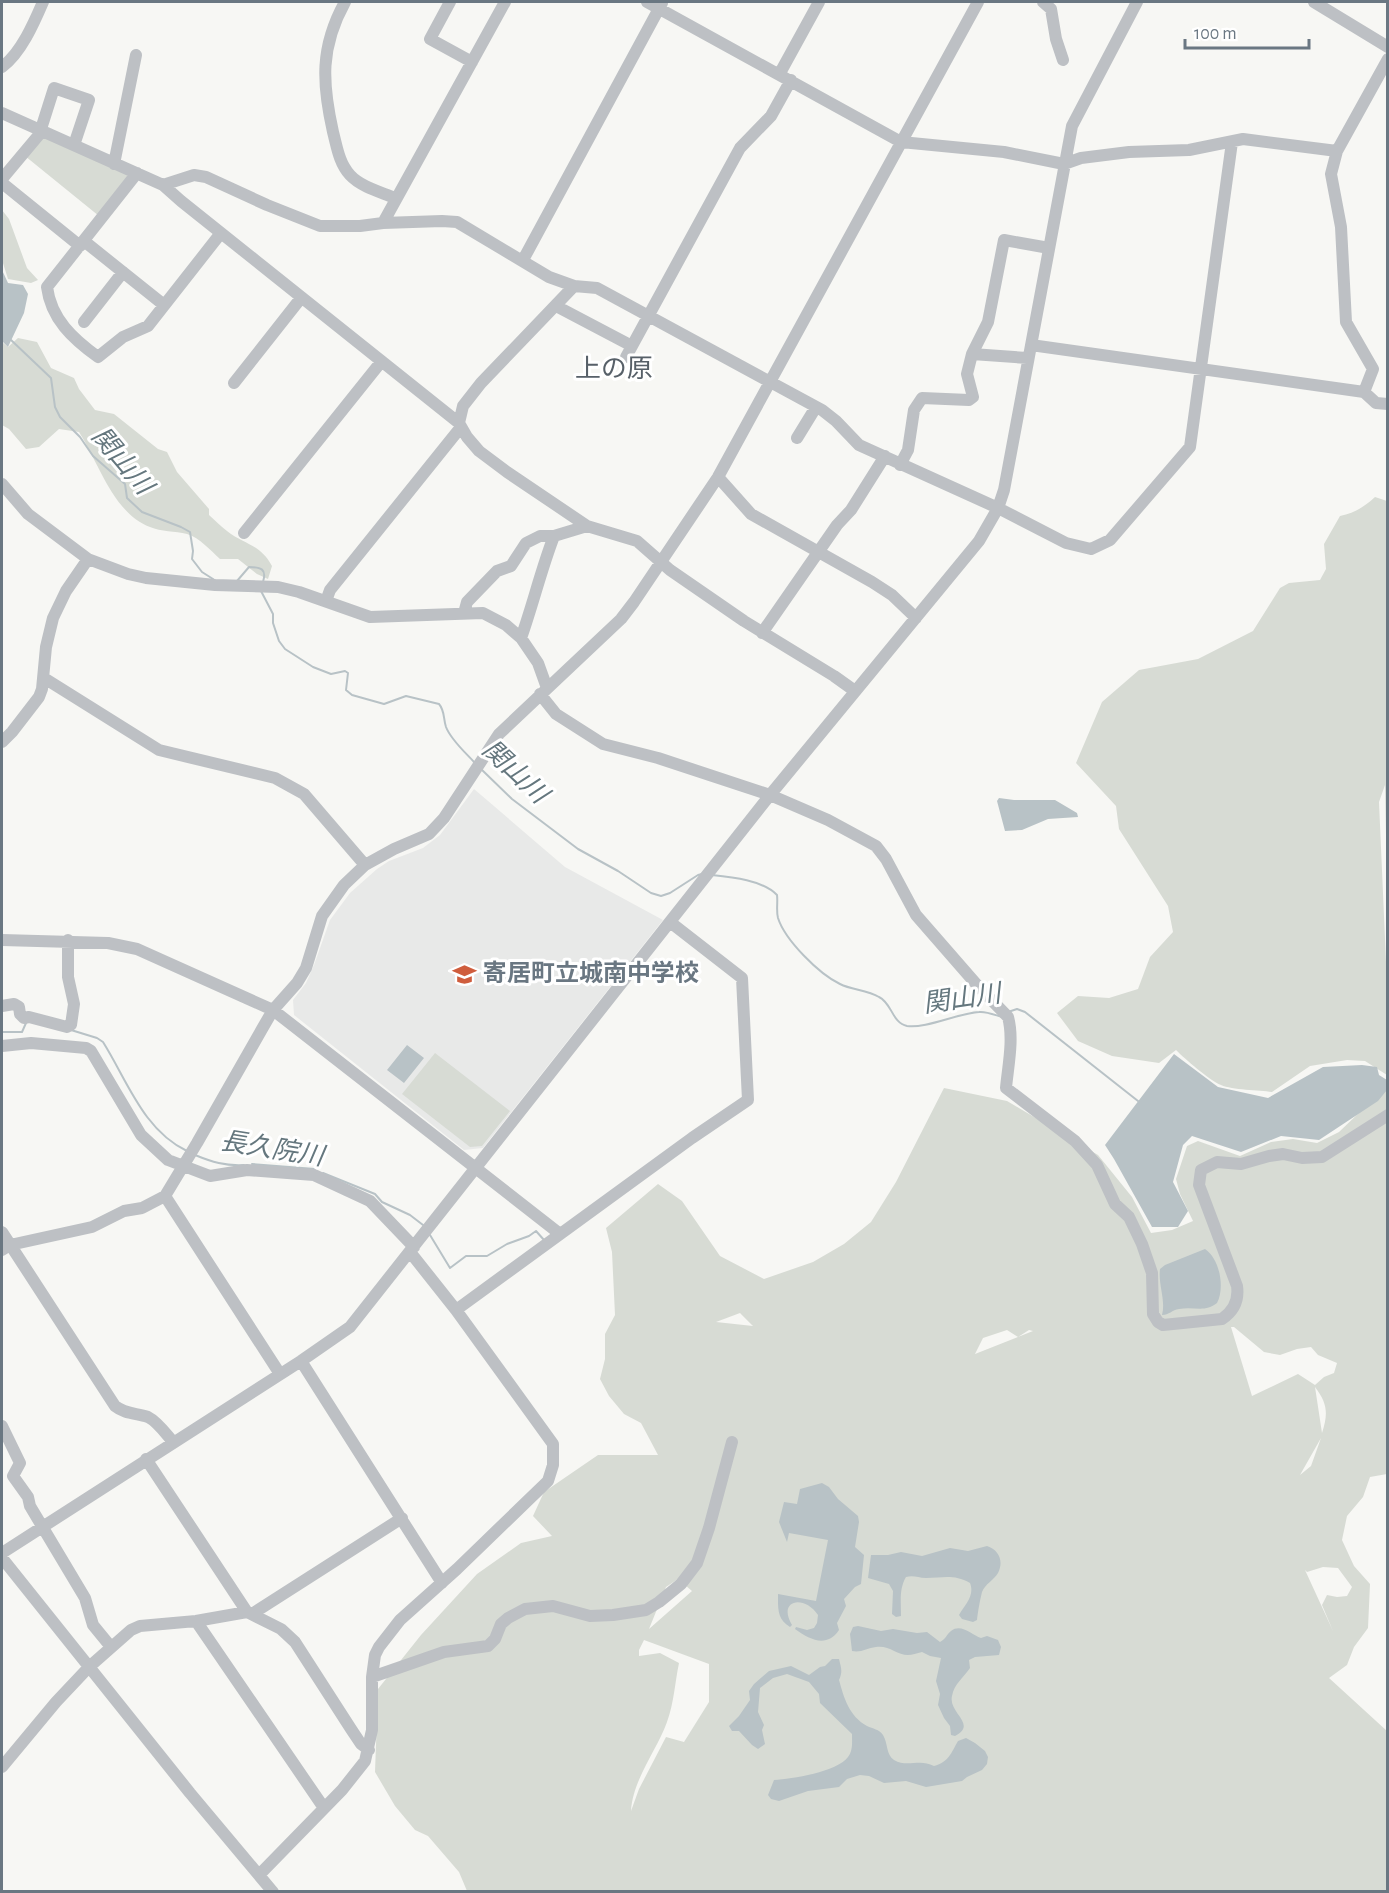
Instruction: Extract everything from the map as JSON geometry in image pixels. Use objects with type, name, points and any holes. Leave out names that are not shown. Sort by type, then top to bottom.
[{"type":"street","points":[[2,67],[11,60],[29,32],[43,2]]},
{"type":"street","points":[[345,2],[334,21],[325,66],[325,96],[336,146],[341,161],[351,176],[395,198]]},
{"type":"street","points":[[450,2],[430,39],[472,62]]},
{"type":"street","points":[[383,223],[505,2]]},
{"type":"street","points":[[647,2],[660,5],[901,142],[1004,153],[1064,164],[1090,157],[1129,152],[1189,150],[1243,139],[1337,151]]},
{"type":"street","points":[[556,306],[629,351],[740,148],[771,116],[785,76],[819,2]]},
{"type":"street","points":[[6,1247],[92,1227],[124,1211],[142,1208],[165,1196],[273,1010],[297,983],[306,968],[322,916],[344,885],[365,865],[429,834],[444,818],[499,734],[621,619],[661,564],[718,477],[978,2]]},
{"type":"street","points":[[1043,2],[1051,9],[1056,39],[1063,60]]},
{"type":"street","points":[[2,1553],[301,1361],[350,1327],[770,795],[979,541],[998,508],[1004,490],[1072,126],[1137,2]]},
{"type":"street","points":[[1314,2],[1388,47]]},
{"type":"street","points":[[523,260],[660,5]]},
{"type":"street","points":[[114,164],[136,55]]},
{"type":"street","points":[[1364,392],[1373,369],[1346,322],[1341,227],[1331,174],[1337,151],[1388,59]]},
{"type":"street","points":[[74,145],[89,99],[54,88],[42,130],[2,181],[164,305]]},
{"type":"street","points":[[2,112],[163,185],[460,425],[479,451],[507,472],[587,526],[637,541],[661,564],[762,633],[855,691]]},
{"type":"street","points":[[163,185],[194,175],[206,177],[267,206],[320,226],[457,222],[549,277],[574,286],[597,288],[816,407],[836,421],[859,445],[998,508],[1077,547],[1090,549],[1110,540],[1190,447],[1232,141]]},
{"type":"street","points":[[137,173],[47,287],[57,317],[68,332],[98,357],[123,337],[148,326],[221,233]]},
{"type":"street","points":[[900,465],[908,450],[914,410],[922,398],[969,400],[973,397],[967,374],[972,354],[988,322],[1004,240],[1049,248]]},
{"type":"street","points":[[84,322],[123,272]]},
{"type":"street","points":[[326,601],[330,590],[460,425],[464,406],[481,383],[574,286]]},
{"type":"street","points":[[234,383],[301,298]]},
{"type":"street","points":[[1031,345],[1364,392],[1376,403],[1388,404]]},
{"type":"street","points":[[972,354],[1027,358]]},
{"type":"street","points":[[244,533],[381,362]]},
{"type":"street","points":[[798,438],[816,407]]},
{"type":"street","points":[[762,633],[837,525],[851,510],[885,456]]},
{"type":"street","points":[[718,477],[751,514],[892,595],[916,618]]},
{"type":"street","points":[[2,484],[28,514],[88,559],[128,574],[147,578],[237,586],[278,587],[370,617],[483,613],[506,625],[521,638],[538,663],[543,691],[556,714],[603,744],[658,758],[770,795],[828,820],[876,846],[916,915],[1008,1017],[1010,1055],[1006,1088],[1067,1134],[1096,1165],[1115,1204],[1129,1217],[1152,1273],[1153,1314],[1163,1325],[1222,1319],[1228,1315],[1237,1302],[1237,1286],[1199,1185],[1201,1170],[1217,1162],[1241,1164],[1269,1155],[1322,1157],[1388,1115]]},
{"type":"street","points":[[464,613],[467,602],[497,571],[511,566],[526,543],[540,536],[554,536],[587,526]]},
{"type":"street","points":[[521,638],[539,575],[554,536]]},
{"type":"street","points":[[2,742],[39,698],[44,678],[46,647],[53,618],[66,591],[88,559]]},
{"type":"street","points":[[44,678],[159,750],[275,778],[294,787],[304,794],[365,865]]},
{"type":"street","points":[[456,1310],[748,1100],[742,978],[670,922]]},
{"type":"street","points":[[2,940],[68,940],[108,943],[136,949],[273,1010],[560,1234]]},
{"type":"street","points":[[2,1006],[14,1004],[19,1007],[20,1014],[24,1018],[71,1025],[74,1004],[68,976],[68,940]]},
{"type":"street","points":[[2,1046],[31,1043],[86,1048],[91,1051],[141,1135],[168,1160],[182,1166],[210,1176],[248,1170],[314,1176],[370,1201],[412,1250],[553,1444],[553,1465],[548,1481],[400,1620],[379,1647],[375,1655],[372,1677],[372,1730],[369,1750],[359,1770],[259,1875]]},
{"type":"street","points":[[165,1196],[280,1374]]},
{"type":"street","points":[[2,1232],[6,1247],[115,1406],[122,1411],[148,1417],[173,1442]]},
{"type":"street","points":[[301,1361],[442,1583]]},
{"type":"street","points":[[2,1426],[20,1463],[14,1476],[85,1598],[93,1626],[111,1647]]},
{"type":"street","points":[[372,1677],[444,1652],[488,1646],[508,1617],[525,1610],[553,1606],[590,1616],[613,1615],[646,1610],[659,1602],[681,1584],[697,1563],[710,1528],[732,1442]]},
{"type":"street","points":[[146,1459],[249,1613],[281,1629],[295,1642],[351,1730],[361,1744],[369,1750]]},
{"type":"street","points":[[2,1767],[56,1702],[89,1667],[131,1630],[140,1626],[249,1613],[402,1518]]},
{"type":"street","points":[[2,1558],[273,1892]]},
{"type":"street","points":[[196,1621],[324,1808]]},
{"type":"shaded area","points":[[44,135],[131,174],[99,216],[25,156]]},
{"type":"shaded area","points":[[2,210],[9,219],[27,268],[38,280],[31,283],[8,279],[2,260]]},
{"type":"shaded area","points":[[2,270],[8,283],[23,285],[28,294],[24,313],[8,347],[2,341]]},
{"type":"shaded area","points":[[18,338],[37,342],[51,368],[74,378],[79,389],[95,410],[114,414],[158,449],[167,452],[177,472],[209,509],[209,515],[234,536],[257,549],[267,559],[272,566],[268,579],[257,574],[238,559],[220,559],[192,536],[154,529],[137,520],[126,511],[108,486],[79,432],[59,429],[39,447],[26,449],[9,429],[2,425],[2,342],[8,347]]},
{"type":"shaded area","points":[[1375,497],[1387,501],[1387,886],[1385,785],[1379,802],[1386,962],[1388,964],[1387,1075],[1365,1061],[1347,1060],[1310,1066],[1272,1092],[1239,1089],[1226,1087],[1216,1082],[1176,1050],[1159,1063],[1112,1056],[1078,1041],[1057,1013],[1078,996],[1109,998],[1138,989],[1150,957],[1173,932],[1168,906],[1119,829],[1116,806],[1076,763],[1102,702],[1139,670],[1198,659],[1253,631],[1280,588],[1289,583],[1320,580],[1326,569],[1324,544],[1340,516],[1359,509]]},
{"type":"shaded area","name":"寄居町立城南中学校","points":[[474,789],[565,867],[663,920],[483,1148],[464,1150],[294,1015],[293,1000],[306,983],[330,920],[350,893],[389,861],[423,848],[440,835]]},
{"type":"shaded area","points":[[999,798],[1055,800],[1077,813],[1078,817],[1048,819],[1022,830],[1005,831],[997,801]]},
{"type":"shaded area","points":[[407,1045],[424,1058],[404,1083],[387,1070]]},
{"type":"shaded area","points":[[435,1053],[510,1111],[482,1146],[470,1147],[402,1094]]},
{"type":"shaded area","points":[[1174,1054],[1218,1087],[1268,1098],[1323,1067],[1362,1065],[1377,1067],[1379,1075],[1387,1080],[1387,1090],[1378,1101],[1319,1140],[1281,1136],[1241,1152],[1192,1136],[1183,1145],[1173,1182],[1188,1211],[1178,1227],[1152,1227],[1105,1145]]},
{"type":"shaded area","points":[[1387,1086],[1387,1474],[1370,1477],[1363,1497],[1347,1516],[1342,1540],[1354,1566],[1370,1584],[1368,1628],[1354,1647],[1347,1665],[1329,1678],[1387,1731],[1387,1891],[467,1891],[459,1872],[428,1836],[415,1830],[395,1806],[375,1772],[378,1689],[421,1635],[477,1574],[521,1543],[552,1536],[533,1516],[544,1492],[598,1455],[658,1455],[641,1423],[624,1414],[609,1396],[600,1379],[605,1359],[605,1334],[615,1315],[612,1252],[606,1228],[658,1184],[682,1201],[720,1256],[764,1279],[813,1262],[844,1244],[871,1222],[896,1182],[944,1088],[1007,1101],[1098,1155],[1132,1197],[1151,1233],[1172,1230],[1193,1221],[1180,1194],[1176,1179],[1187,1146],[1198,1141],[1240,1156],[1271,1142],[1293,1139],[1317,1143],[1339,1132]],"holes":[[[740,1313],[753,1326],[716,1322]],[[1231,1327],[1234,1327],[1264,1352],[1280,1355],[1311,1347],[1318,1355],[1337,1363],[1334,1373],[1324,1377],[1315,1385],[1298,1374],[1252,1396]],[[1007,1330],[1018,1337],[975,1354],[983,1338]],[[1315,1387],[1325,1404],[1322,1433]],[[1321,1438],[1311,1466],[1300,1475]],[[1323,1567],[1338,1568],[1352,1587],[1347,1596],[1327,1595],[1322,1605],[1333,1631],[1305,1570],[1307,1572]],[[678,1579],[692,1591],[649,1629],[666,1587]],[[644,1640],[709,1664],[709,1702],[684,1742],[666,1737],[639,1789],[631,1811],[636,1788],[662,1733],[673,1700],[679,1663],[660,1653],[639,1656]]]},
{"type":"shaded area","points":[[1205,1249],[1214,1260],[1220,1274],[1221,1290],[1217,1303],[1204,1309],[1184,1308],[1162,1315],[1160,1269]]},
{"type":"shaded area","points":[[822,1483],[858,1516],[855,1547],[864,1555],[861,1584],[844,1599],[846,1606],[837,1623],[839,1630],[829,1639],[818,1640],[795,1629],[796,1627],[807,1630],[814,1628],[818,1615],[812,1608],[800,1602],[790,1605],[788,1617],[792,1625],[790,1627],[780,1617],[778,1594],[816,1601],[828,1540],[789,1533],[787,1542],[779,1522],[784,1502],[797,1504],[800,1489]]},
{"type":"shaded area","points":[[987,1546],[995,1550],[999,1556],[1000,1569],[983,1589],[977,1620],[973,1622],[962,1619],[959,1615],[969,1600],[971,1592],[970,1583],[964,1580],[948,1577],[906,1577],[901,1591],[901,1616],[896,1617],[892,1614],[893,1591],[889,1584],[868,1578],[871,1555],[901,1552],[922,1556],[950,1548],[968,1551]]},
{"type":"shaded area","points":[[853,1627],[881,1631],[893,1629],[917,1633],[927,1632],[940,1642],[951,1631],[959,1628],[981,1638],[987,1636],[998,1640],[1001,1647],[999,1655],[975,1657],[969,1660],[970,1668],[953,1692],[952,1702],[964,1727],[961,1732],[955,1736],[951,1735],[950,1726],[938,1705],[940,1694],[936,1681],[941,1658],[922,1652],[904,1655],[881,1647],[852,1651],[850,1634]]},
{"type":"shaded area","points":[[832,1659],[839,1659],[841,1672],[839,1680],[845,1700],[852,1712],[861,1722],[881,1733],[885,1738],[891,1758],[904,1763],[923,1763],[934,1766],[946,1759],[958,1741],[966,1738],[985,1751],[988,1757],[987,1764],[982,1770],[962,1781],[926,1787],[906,1781],[884,1783],[869,1776],[860,1775],[847,1779],[839,1787],[808,1791],[779,1801],[771,1799],[768,1795],[774,1780],[814,1774],[842,1762],[851,1752],[852,1734],[820,1703],[819,1694],[809,1682],[787,1674],[773,1678],[760,1688],[758,1712],[764,1725],[762,1730],[765,1744],[758,1749],[739,1731],[732,1731],[729,1726],[750,1700],[749,1691],[754,1684],[769,1671],[791,1666],[809,1675]]},
{"type":"waterway","name":"関山川","points":[[11,340],[51,378],[55,407],[60,417],[80,437],[93,456],[125,484],[127,498],[142,512],[190,532],[192,559],[202,572],[213,579]]},
{"type":"waterway","name":"関山川","points":[[237,581],[249,567],[253,567],[262,570],[263,582]]},
{"type":"waterway","name":"関山川","points":[[261,591],[273,614],[273,623],[279,641],[285,649],[313,667],[331,674],[345,671],[348,673],[346,690],[352,695],[384,704],[406,696],[439,704],[448,732],[474,762]]},
{"type":"waterway","name":"関山川","points":[[480,768],[512,799],[578,849],[618,871],[651,893],[661,896],[670,893],[702,874]]},
{"type":"waterway","name":"関山川","points":[[711,875],[746,880],[771,890],[777,895],[777,915],[782,927],[804,956],[822,973],[840,984],[879,997],[902,1024],[923,1025],[979,1012],[1002,1017]]},
{"type":"waterway","name":"関山川","points":[[1008,1012],[1017,1009],[1025,1012],[1138,1101]]},
{"type":"waterway","name":"長久院川","points":[[2,1032],[22,1032],[26,1023]]},
{"type":"waterway","name":"長久院川","points":[[71,1030],[103,1042],[147,1117],[172,1142],[187,1151]]},
{"type":"waterway","name":"長久院川","points":[[195,1155],[219,1163],[244,1165]]},
{"type":"waterway","name":"長久院川","points":[[252,1164],[315,1169]]},
{"type":"waterway","name":"長久院川","points":[[323,1173],[375,1194],[382,1202],[410,1215],[423,1225]]},
{"type":"waterway","name":"長久院川","points":[[430,1235],[450,1268],[466,1256],[487,1256],[536,1231],[544,1240]]},
{"type":"place","name":"寄居町立城南中学校","points":[[465,974]]},
{"type":"district","name":"上の原","points":[[614,369]]}]
